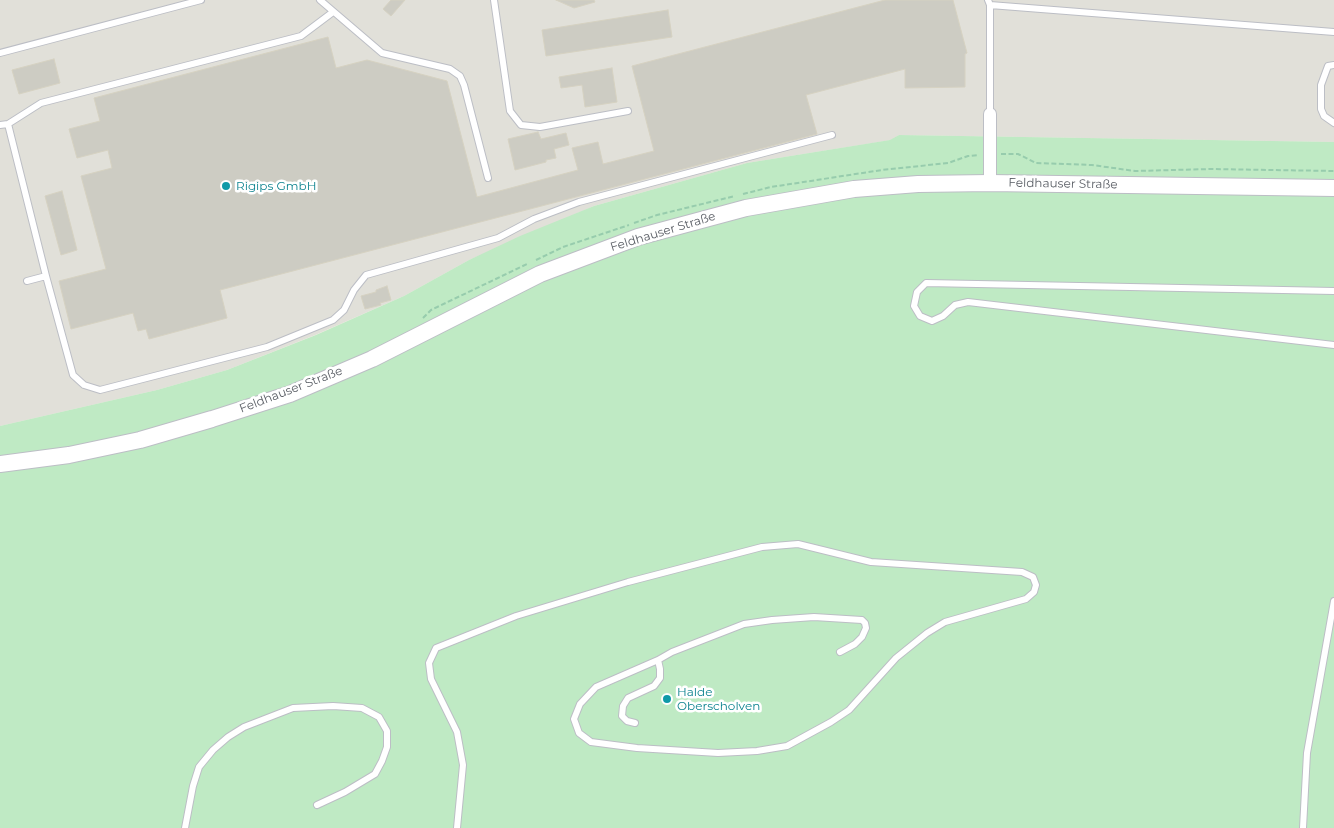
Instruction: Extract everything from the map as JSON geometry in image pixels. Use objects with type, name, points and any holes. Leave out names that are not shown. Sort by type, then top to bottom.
[{"type":"street","points":[[990,114],[990,183]]},
{"type":"street","name":"Feldhauser Straße","points":[[0,464],[69,455],[140,440],[290,394],[372,359],[540,274],[638,237],[746,208],[854,189],[918,184],[990,183],[1334,188]]},
{"type":"lane","points":[[0,53],[201,0]]},
{"type":"lane","points":[[320,0],[382,53],[450,69],[460,76],[488,178]]},
{"type":"lane","points":[[494,0],[510,111],[521,125],[540,126],[628,111]]},
{"type":"lane","points":[[990,114],[989,2],[1334,32]]},
{"type":"lane","points":[[0,125],[8,124],[41,103],[301,36],[333,12]]},
{"type":"lane","points":[[1334,65],[1328,66],[1321,85],[1321,109],[1324,116],[1334,122]]},
{"type":"lane","points":[[8,124],[73,375],[84,385],[100,390],[267,347],[333,320],[344,310],[354,290],[366,275],[498,238],[534,219],[579,202],[832,135]]},
{"type":"lane","points":[[27,281],[46,276]]},
{"type":"lane","points":[[1334,291],[926,283],[917,292],[914,306],[920,316],[932,321],[943,316],[955,305],[968,302],[1334,345]]},
{"type":"lane","points":[[457,828],[463,765],[457,732],[431,679],[430,663],[436,648],[516,616],[628,582],[762,547],[798,544],[871,562],[1022,572],[1034,577],[1036,585],[1034,592],[1026,599],[945,622],[927,633],[896,658],[849,710],[787,746],[757,751],[718,753],[636,748],[591,742],[579,733],[574,719],[580,704],[596,687],[672,652],[744,624],[814,617],[862,620],[866,628],[862,637],[855,644],[840,652]]},
{"type":"lane","points":[[1303,828],[1307,753],[1334,601]]},
{"type":"lane","points":[[635,723],[627,721],[622,716],[622,706],[628,698],[654,686],[660,678],[658,660]]},
{"type":"lane","points":[[185,828],[199,766],[213,750],[228,737],[244,727],[293,708],[333,706],[362,708],[379,717],[387,731],[387,747],[375,774],[345,792],[317,805]]},
{"type":"path","points":[[1092,165],[1134,171],[1212,169],[1334,171]]},
{"type":"shaded area","points":[[0,0],[1334,0],[1334,142],[899,135],[891,140],[747,163],[594,206],[469,260],[404,296],[315,335],[227,370],[157,390],[0,426]]},
{"type":"green space","points":[[899,135],[1334,142],[1334,828],[0,828],[0,426],[157,390],[227,370],[316,335],[404,296],[469,260],[520,236],[594,206],[747,163],[890,140]]},
{"type":"building","points":[[391,0],[405,0],[391,16],[383,9]]},
{"type":"building","points":[[556,0],[594,0],[595,2],[574,8]]},
{"type":"building","name":"Rigips GmbH","points":[[885,0],[953,0],[967,53],[965,54],[965,87],[905,88],[905,69],[806,95],[817,134],[220,290],[227,318],[149,339],[146,329],[138,331],[133,313],[71,329],[59,281],[106,269],[81,176],[112,168],[108,150],[77,158],[69,129],[100,121],[94,98],[328,37],[336,68],[367,60],[447,81],[477,197],[578,170],[572,148],[598,142],[603,164],[654,151],[632,66]]},
{"type":"building","points":[[668,10],[672,37],[546,56],[542,30]]},
{"type":"building","points":[[54,59],[60,83],[19,94],[12,70]]},
{"type":"building","points":[[612,68],[617,102],[585,107],[582,85],[561,88],[559,77]]},
{"type":"building","points":[[538,132],[541,139],[566,133],[569,145],[554,149],[556,158],[515,170],[508,139]]},
{"type":"building","points":[[62,191],[77,250],[61,255],[45,196]]},
{"type":"building","points":[[387,286],[391,300],[365,309],[361,296],[376,292],[376,290]]},
{"type":"place","name":"Rigips GmbH","points":[[226,186]]},
{"type":"place","name":"Halde Oberscholven","points":[[667,699]]}]
